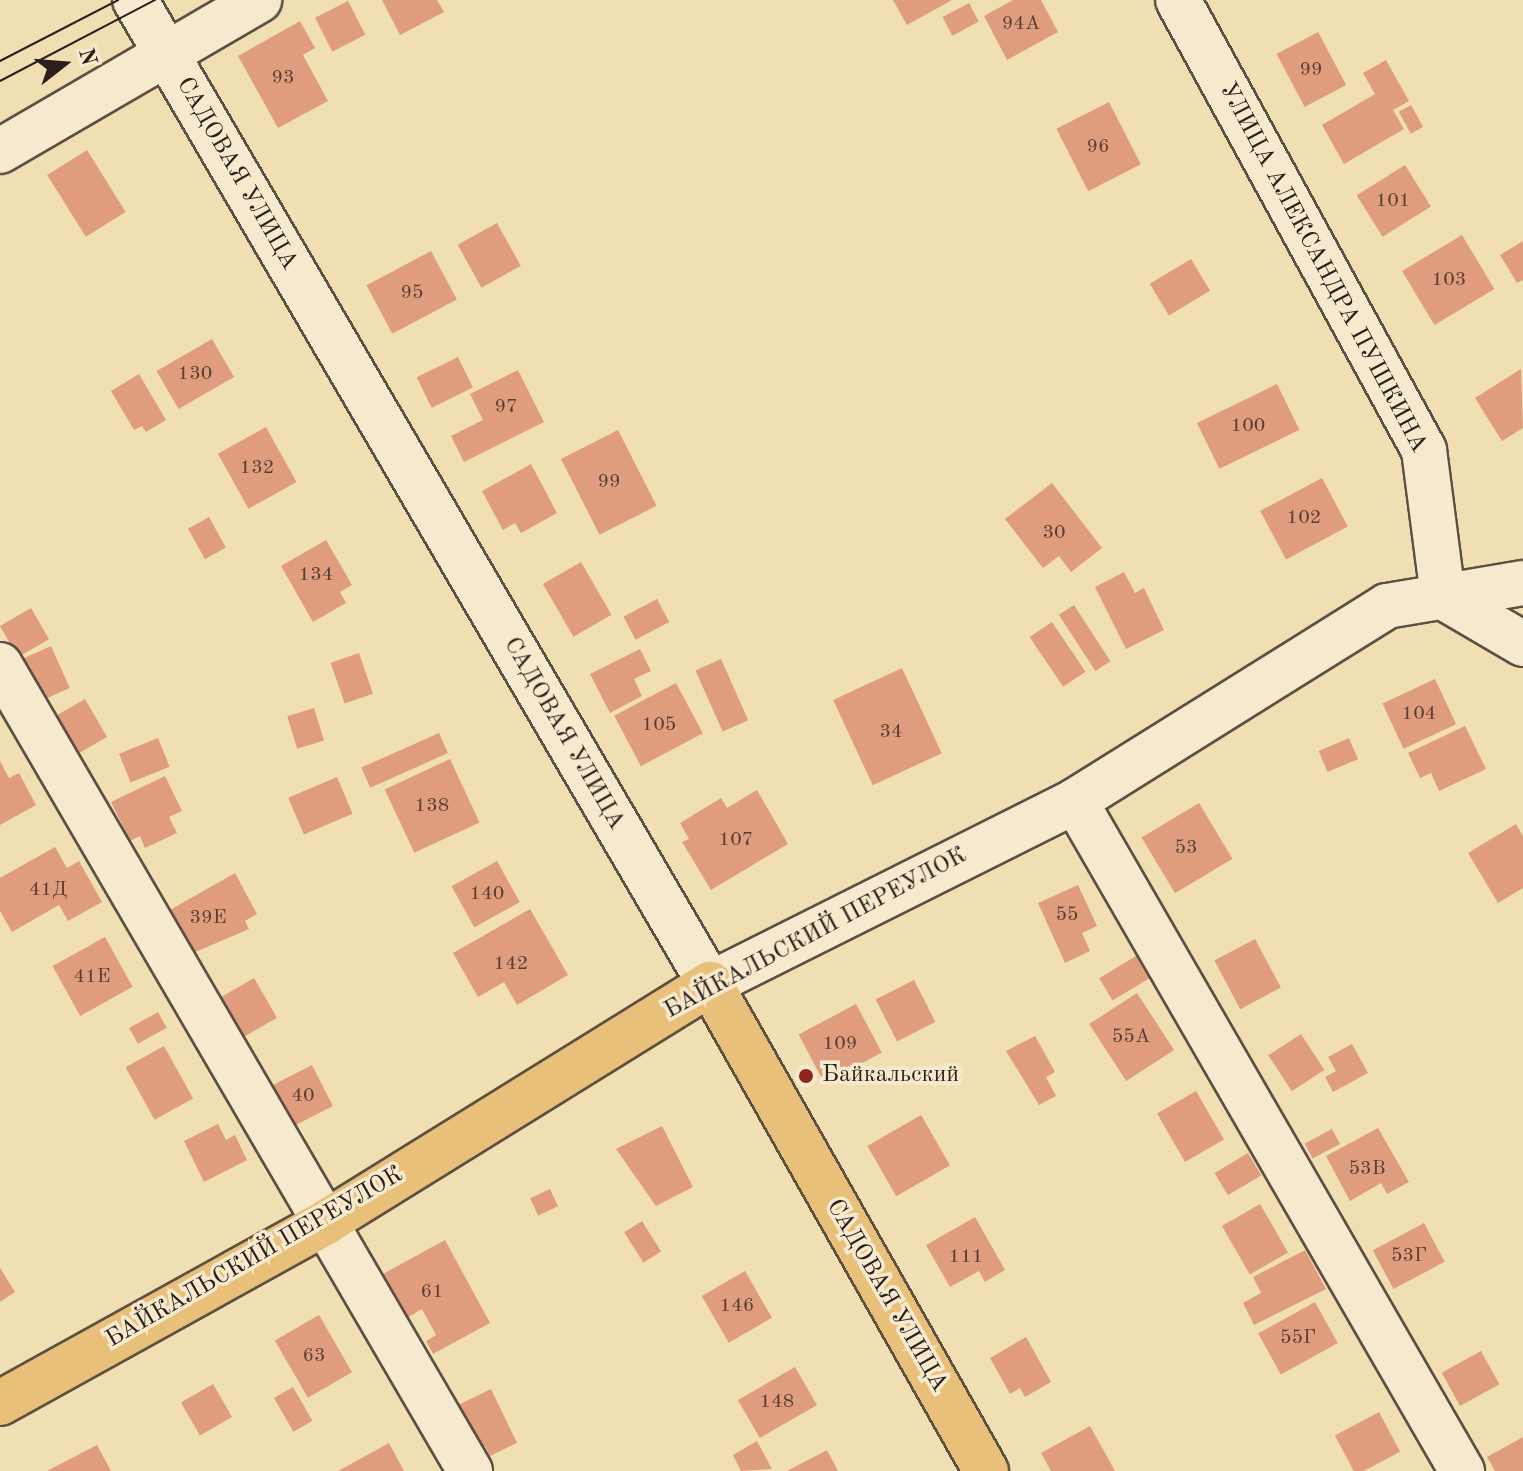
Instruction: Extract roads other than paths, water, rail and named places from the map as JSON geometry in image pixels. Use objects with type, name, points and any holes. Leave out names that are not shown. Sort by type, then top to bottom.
[{"type":"main road","name":"БАЙКАЛЬСКИЙ ПЕРЕУЛОК","points":[[0,1403],[326,1222],[710,984]]},
{"type":"main road","name":"САДОВАЯ УЛИЦА","points":[[710,984],[986,1471]]},
{"type":"street","name":"САДОВАЯ УЛИЦА","points":[[135,0],[710,984]]},
{"type":"street","points":[[0,151],[259,0]]},
{"type":"street","name":"УЛИЦА АЛЕКСАНДРА ПУШКИНА","points":[[1178,0],[1424,450],[1443,597]]},
{"type":"street","name":"БАЙКАЛЬСКИЙ ПЕРЕУЛОК","points":[[710,984],[1075,801],[1387,606],[1523,583]]},
{"type":"street","points":[[1443,597],[1523,644]]},
{"type":"street","points":[[0,665],[470,1471]]},
{"type":"street","points":[[1075,801],[1462,1471]]},
{"type":"tram line","points":[[0,61],[118,0]]},
{"type":"tram line","points":[[0,81],[155,0]]},
{"type":"place","name":"Байкальский","points":[[806,1076]]}]
